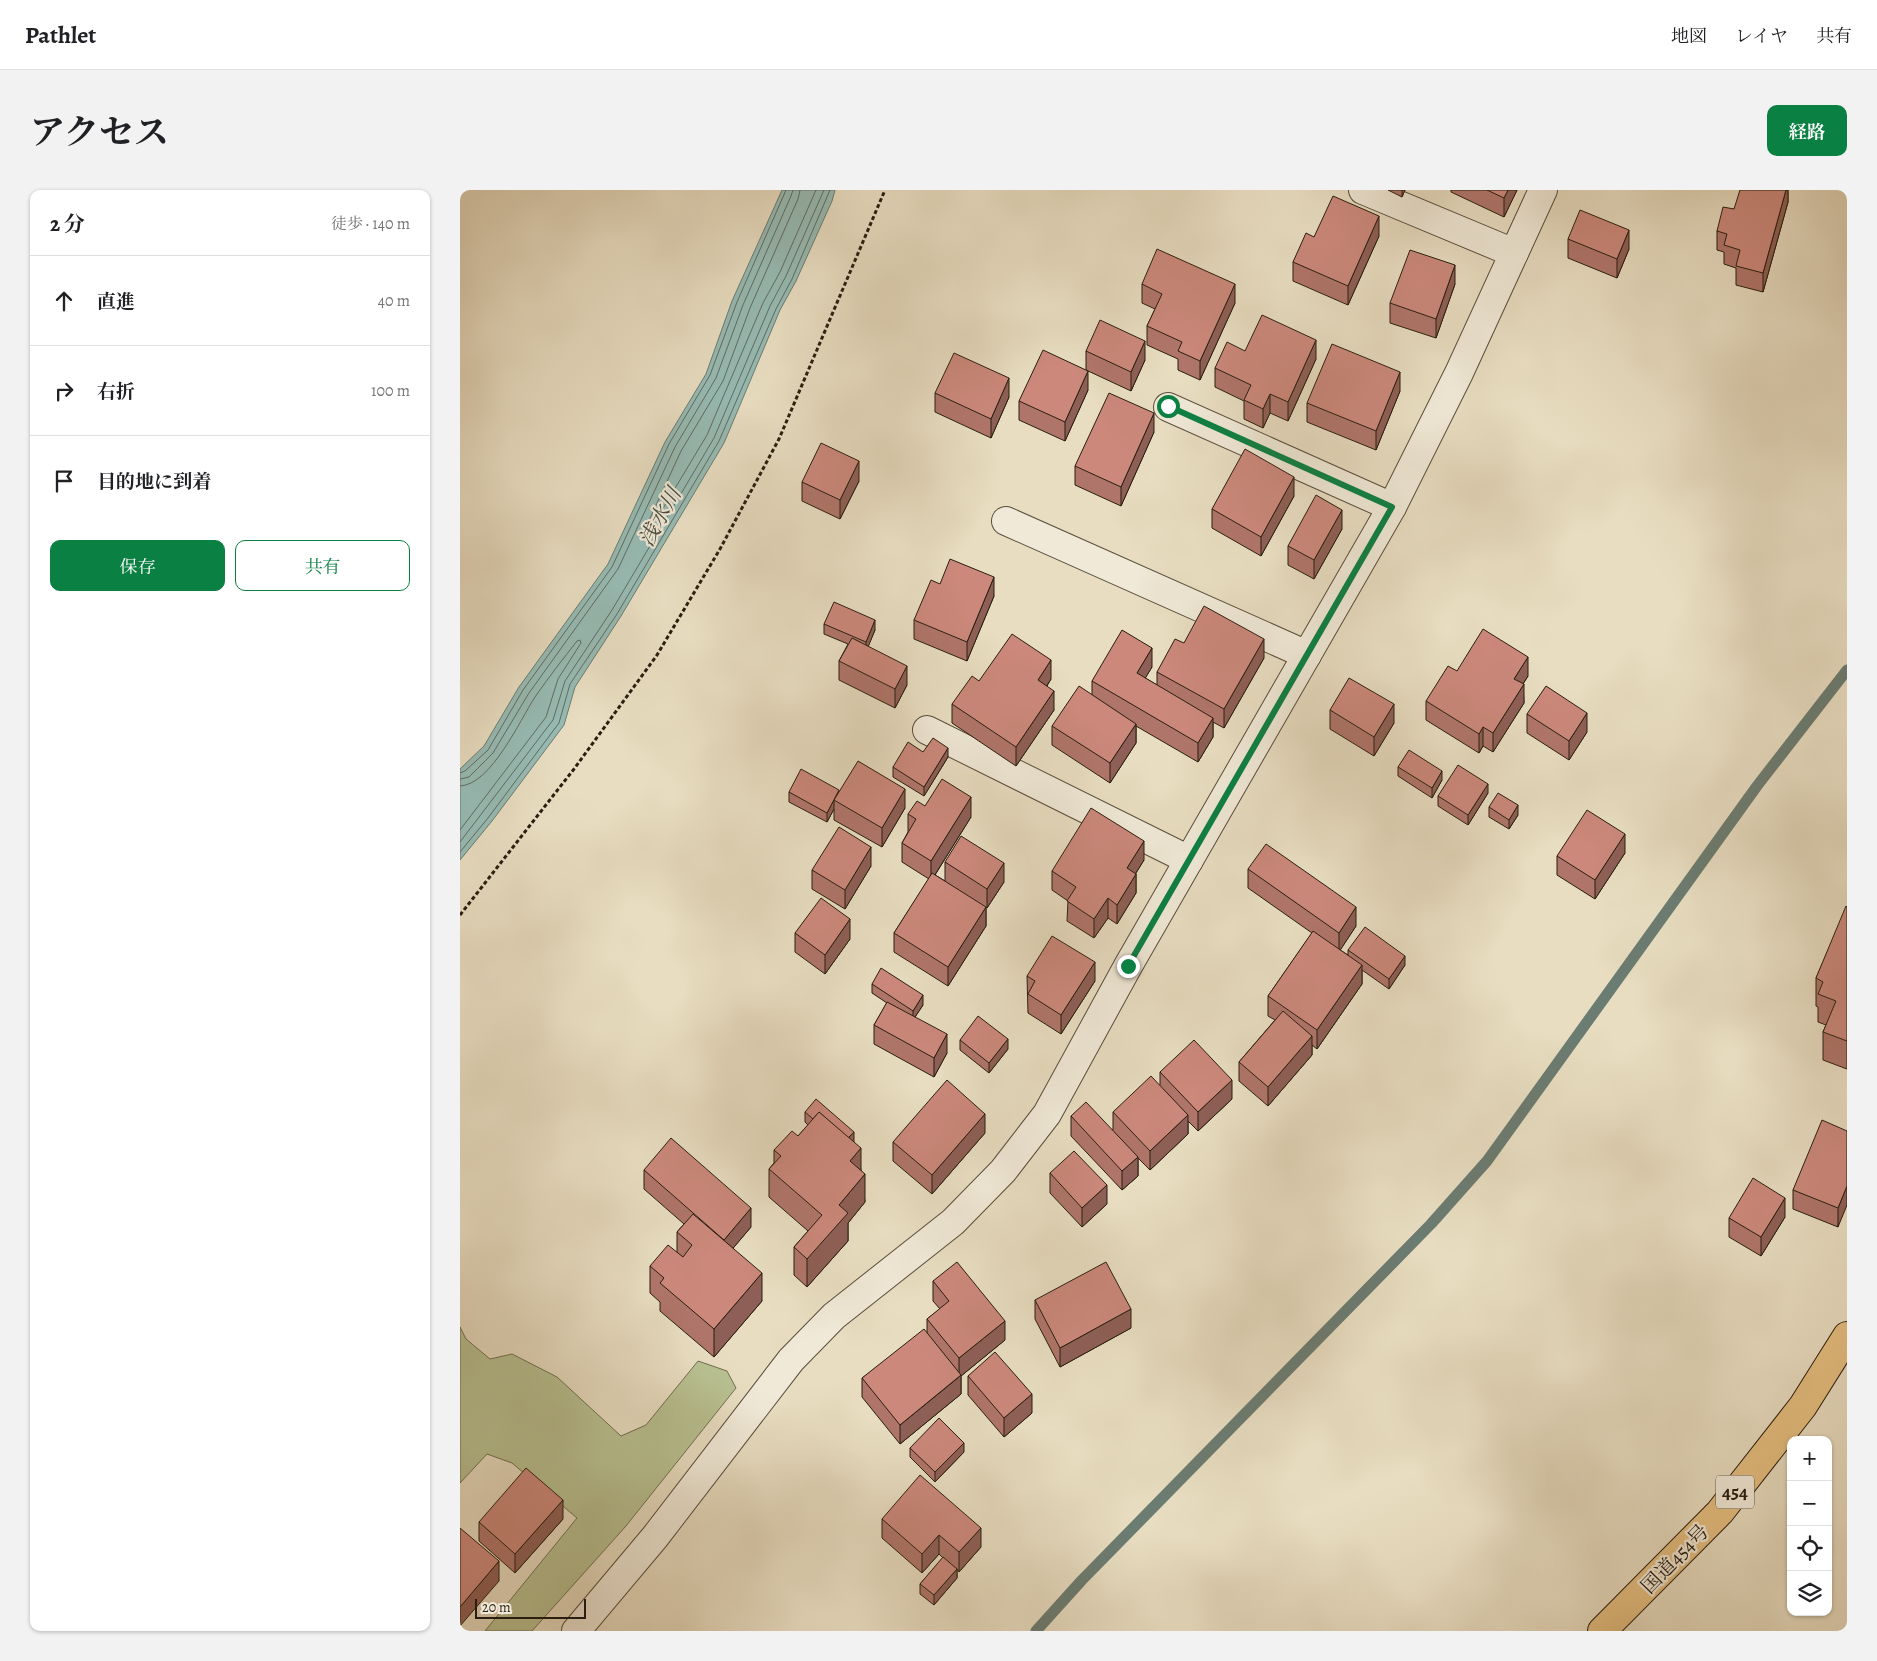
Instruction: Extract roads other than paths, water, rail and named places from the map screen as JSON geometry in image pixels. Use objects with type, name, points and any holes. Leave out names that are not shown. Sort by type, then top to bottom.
[{"type":"highway","name":"国道454号","points":[[1602,1631],[1720,1512],[1803,1406],[1847,1336]]},
{"type":"street","points":[[1363,190],[1514,253]]},
{"type":"street","points":[[576,1631],[655,1537],[791,1360],[834,1316],[953,1222],[1004,1171],[1047,1114],[1128,966],[1392,507],[1459,373],[1543,190]]},
{"type":"street","points":[[1168,406],[1392,507]]},
{"type":"street","points":[[1006,521],[1307,655]]},
{"type":"street","points":[[927,730],[1189,860]]},
{"type":"water","name":"浅水川","points":[[782,190],[835,190],[832,201],[796,281],[780,310],[724,443],[621,616],[575,687],[564,725],[492,821],[460,860],[460,769],[484,746],[519,687],[608,564],[665,442],[706,374],[732,301]]},
{"type":"waterway","points":[[1036,1631],[1082,1580],[1431,1224],[1487,1161],[1757,786],[1847,670]]}]
